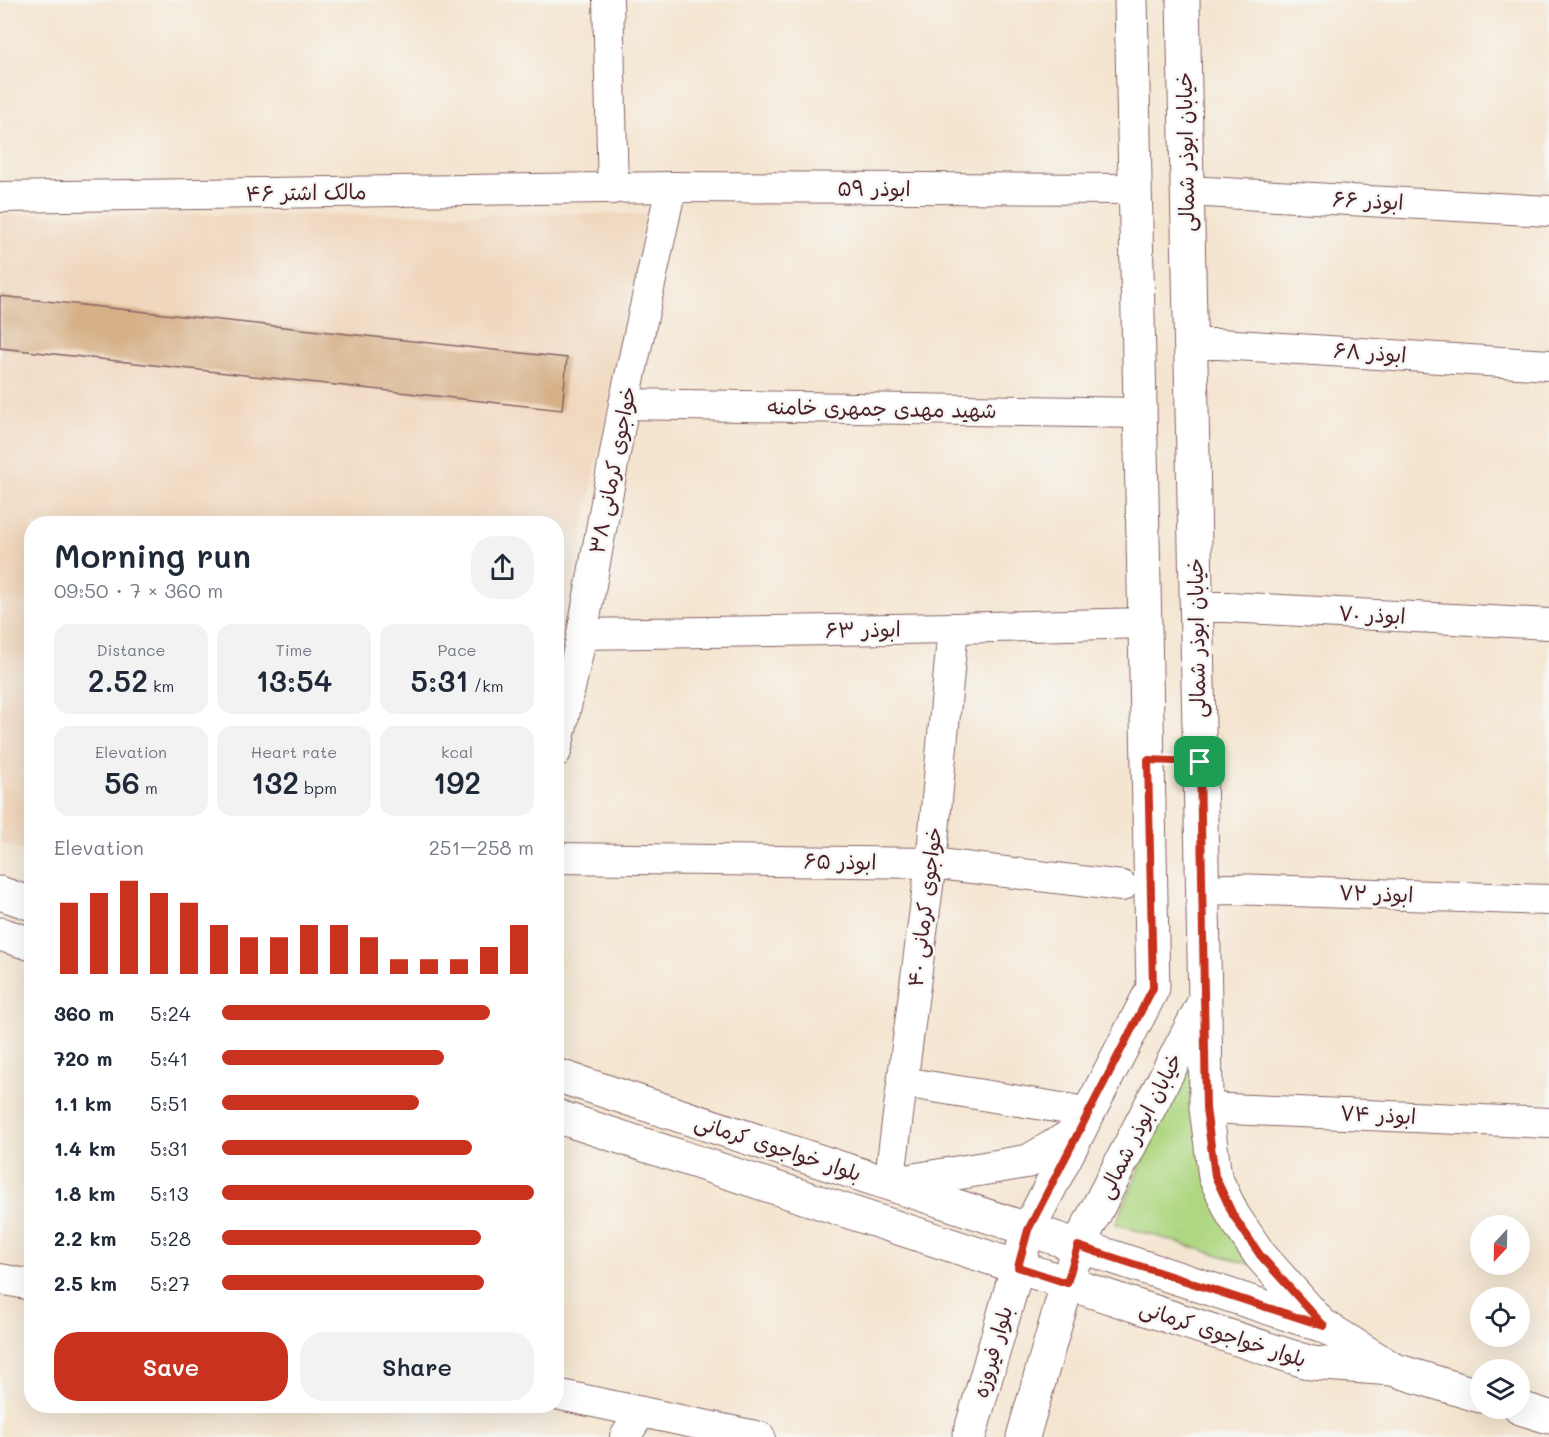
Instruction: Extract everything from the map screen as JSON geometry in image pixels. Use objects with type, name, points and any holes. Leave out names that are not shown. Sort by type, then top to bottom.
[{"type":"main road","points":[[1028,1230],[1077,1121],[1153,988],[1131,0]]},
{"type":"main road","name":"خیابان ابوذر شمالی","points":[[1067,1283],[1078,1246],[1205,1000],[1182,0]]},
{"type":"main road","points":[[1148,760],[1200,762]]},
{"type":"main road","points":[[0,893],[24,901]]},
{"type":"main road","points":[[0,934],[24,942]]},
{"type":"main road","points":[[1205,1000],[1206,1108],[1215,1176],[1233,1215],[1260,1255],[1324,1326]]},
{"type":"main road","name":"بلوار خواجوی کرمانی","points":[[564,1078],[1324,1326],[1392,1369]]},
{"type":"main road","name":"بلوار خواجوی کرمانی","points":[[564,1119],[1311,1363],[1392,1369]]},
{"type":"main road","points":[[889,1184],[1029,1161],[1077,1121]]},
{"type":"main road","name":"بلوار فیروزه","points":[[969,1437],[1028,1230]]},
{"type":"main road","points":[[1023,1437],[1067,1283]]},
{"type":"main road","points":[[1392,1369],[1470,1393]]},
{"type":"main road","points":[[1530,1411],[1549,1417]]},
{"type":"street","points":[[608,0],[613,189]]},
{"type":"street","name":"خواجوی کرمانی ۳۸","points":[[564,716],[582,634],[624,404],[671,188]]},
{"type":"street","name":"ابوذر ۵۹","points":[[613,189],[1135,189]]},
{"type":"street","name":"مالک اشتر ۴۶","points":[[0,197],[613,189]]},
{"type":"street","name":"ابوذر ۶۶","points":[[1187,191],[1549,211]]},
{"type":"street","name":"ابوذر ۶۸","points":[[1190,344],[1549,365]]},
{"type":"street","name":"شهید مهدی جمهری خامنه","points":[[624,404],[1140,413]]},
{"type":"street","name":"ابوذر ۷۰","points":[[1196,607],[1226,606],[1549,624]]},
{"type":"street","name":"ابوذر ۶۳","points":[[582,634],[1144,623]]},
{"type":"street","name":"خواجوی کرمانی ۴۰","points":[[889,1184],[931,863],[953,628]]},
{"type":"street","name":"ابوذر ۶۵","points":[[564,858],[931,863],[1122,886]]},
{"type":"street","name":"ابوذر ۷۲","points":[[1202,890],[1232,889],[1549,900]]},
{"type":"street","points":[[903,1082],[1077,1121]]},
{"type":"street","name":"ابوذر ۷۴","points":[[1206,1108],[1549,1123]]},
{"type":"street","points":[[0,1278],[24,1283]]},
{"type":"street","points":[[564,1396],[760,1437]]},
{"type":"street","points":[[625,1437],[641,1412]]},
{"type":"shaded area","points":[[647,214],[564,623],[564,516],[24,516],[24,851],[0,843],[0,215]]},
{"type":"green space","points":[[1192,1041],[1252,1265],[1116,1224]]},
{"type":"building","points":[[0,296],[567,358],[562,410],[0,348]]},
{"type":"route","points":[[1148,760],[1200,762],[1206,1108],[1215,1176],[1233,1215],[1260,1255],[1324,1326],[1078,1246],[1067,1283],[1018,1267],[1028,1230],[1153,988],[1148,760]]}]
